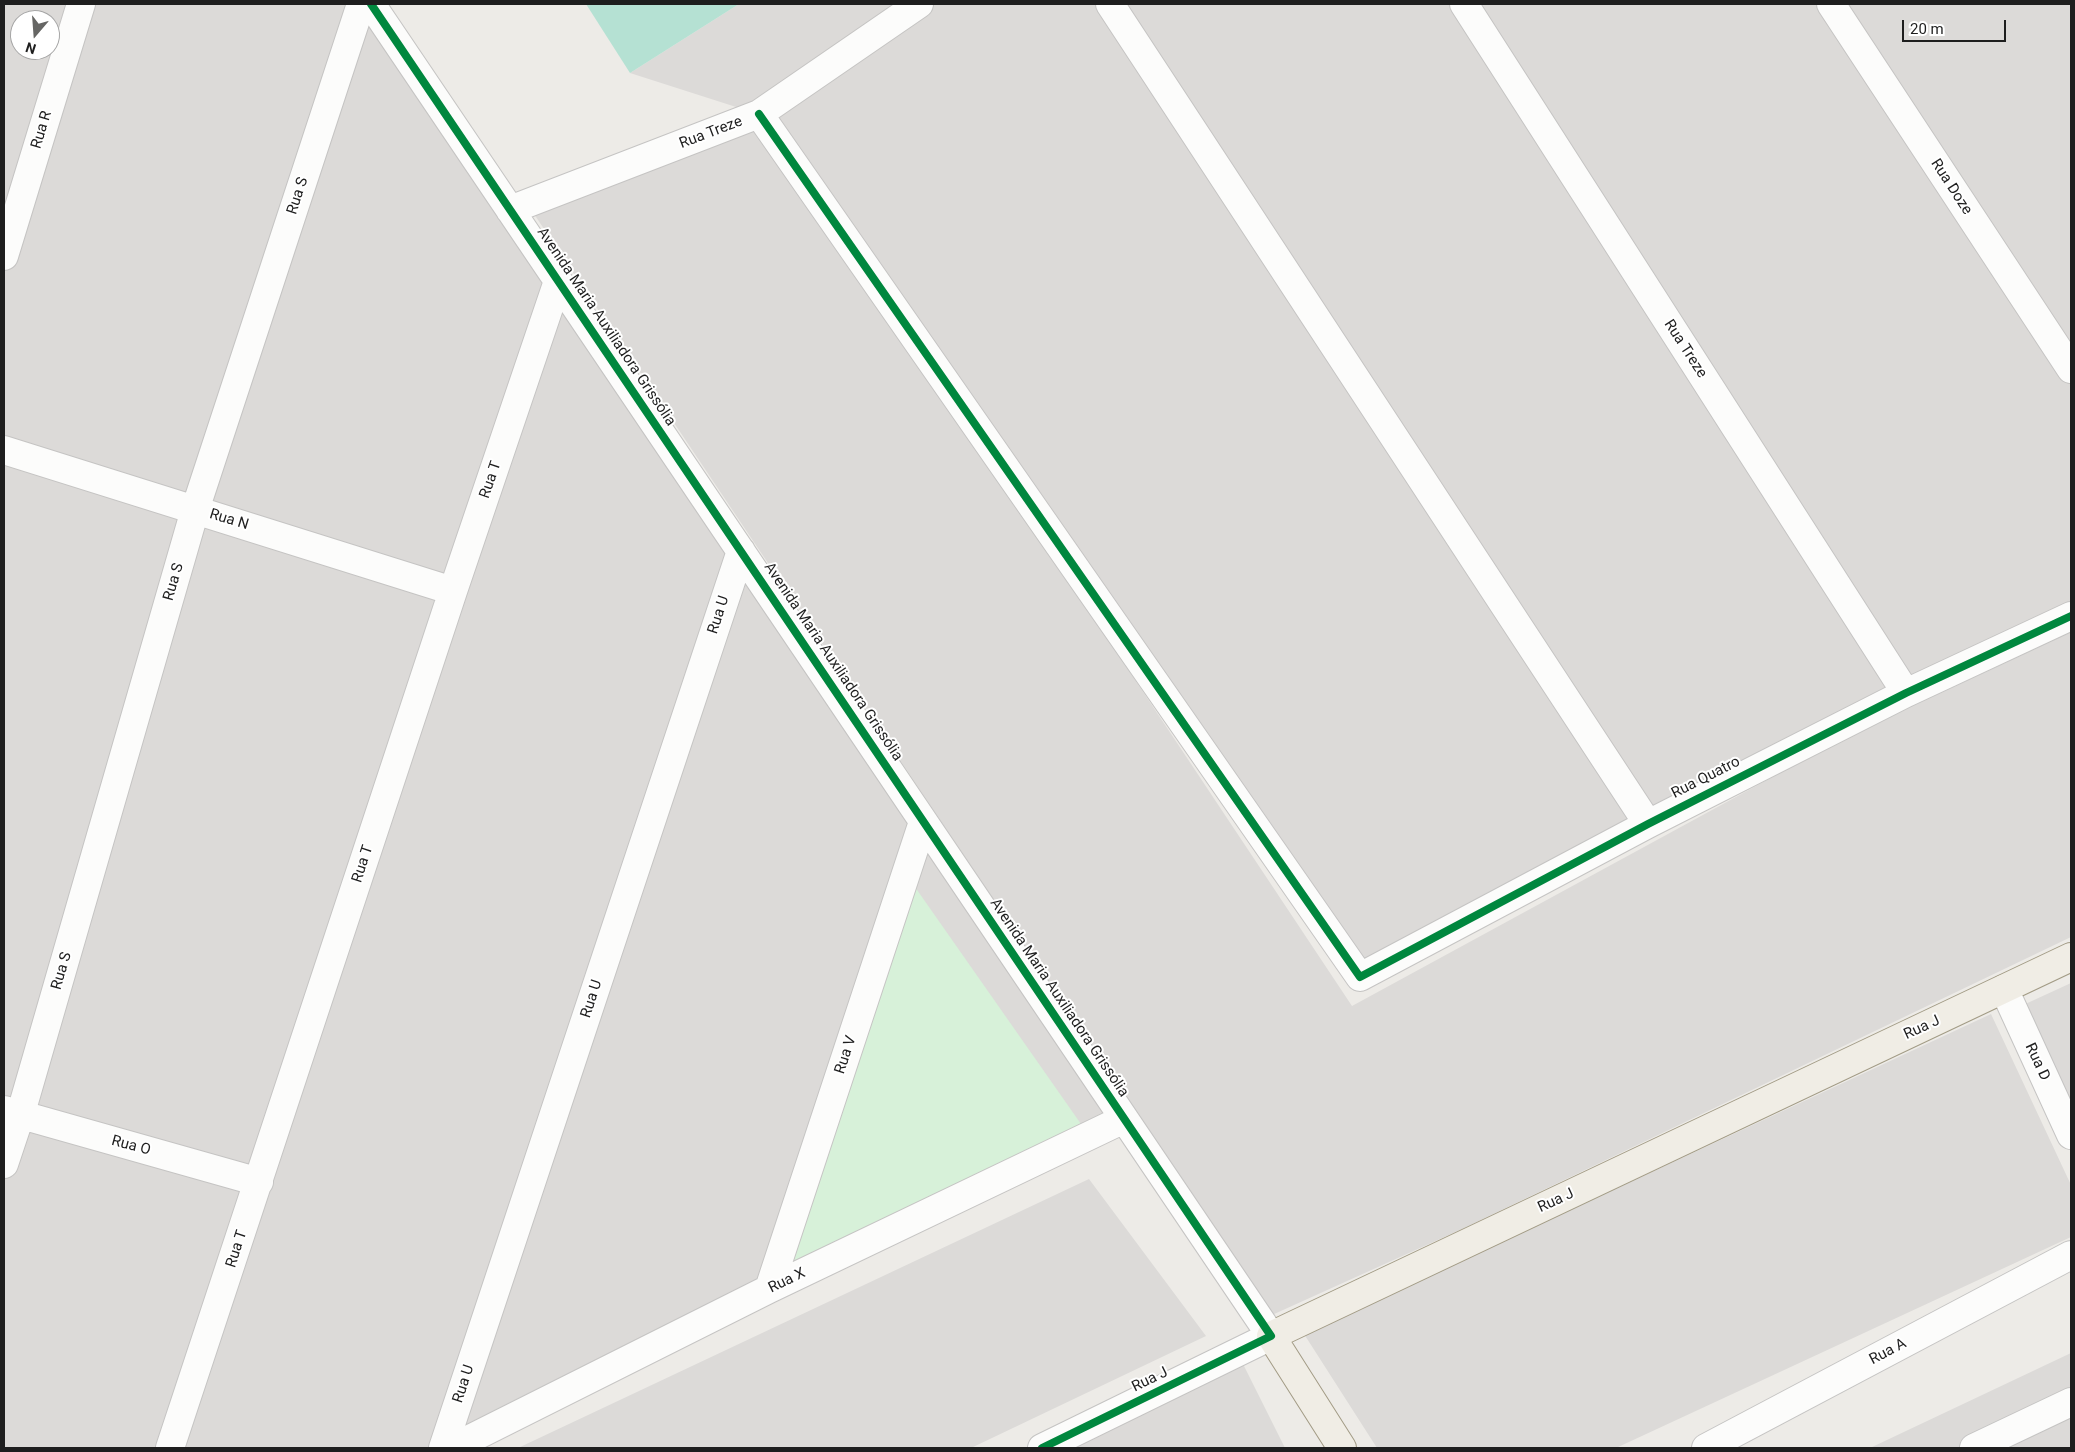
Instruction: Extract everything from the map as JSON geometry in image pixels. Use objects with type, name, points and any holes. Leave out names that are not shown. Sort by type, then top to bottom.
[{"type":"main road","name":"Rua J","points":[[1271,1336],[2071,957]]},
{"type":"main road","points":[[1271,1336],[1342,1448]]},
{"type":"street","name":"Rua R","points":[[4,256],[81,4]]},
{"type":"street","name":"Rua S","points":[[4,1164],[12,1113],[195,510],[361,4]]},
{"type":"street","name":"Avenida Maria Auxiliadora Grissólia","points":[[371,4],[1271,1336]]},
{"type":"street","name":"Rua Treze","points":[[510,210],[759,114],[919,4]]},
{"type":"street","points":[[1110,4],[1648,824]]},
{"type":"street","name":"Rua Treze","points":[[1464,4],[1906,693]]},
{"type":"street","name":"Rua Doze","points":[[1831,4],[2071,370]]},
{"type":"street","name":"Rua Quatro","points":[[759,114],[1360,977],[1648,824],[1906,693],[2071,616]]},
{"type":"street","name":"Rua T","points":[[170,1448],[558,281]]},
{"type":"street","name":"Rua N","points":[[4,450],[454,591]]},
{"type":"street","name":"Rua U","points":[[443,1448],[740,550]]},
{"type":"street","name":"Rua V","points":[[769,1289],[924,822]]},
{"type":"street","name":"Rua D","points":[[2004,989],[2071,1135]]},
{"type":"street","name":"Rua O","points":[[12,1113],[259,1182]]},
{"type":"street","name":"Rua X","points":[[452,1448],[769,1289],[1124,1119]]},
{"type":"street","name":"Rua A","points":[[1706,1448],[2071,1255]]},
{"type":"street","name":"Rua J","points":[[1042,1448],[1271,1336]]},
{"type":"street","points":[[1974,1448],[2071,1402]]},
{"type":"shaded area","points":[[4,4],[374,4],[1124,1119],[435,1448],[4,1448]]},
{"type":"shaded area","points":[[739,4],[2071,4],[2071,628],[1934,696],[2071,632],[2071,937],[1462,1229],[1272,1315],[534,214],[758,114],[630,73]],"holes":[[[778,143],[1360,977],[1813,755],[1352,1006]]]},
{"type":"shaded area","points":[[2071,983],[2071,1111],[2021,1006]]},
{"type":"shaded area","points":[[1991,1014],[2071,1185],[2071,1237],[1616,1448],[1377,1448],[1304,1334]]},
{"type":"shaded area","points":[[1089,1179],[1206,1336],[971,1448],[518,1448]]},
{"type":"shaded area","points":[[2071,1353],[2071,1448],[1870,1448]]},
{"type":"shaded area","points":[[1243,1364],[1285,1448],[1072,1448]]},
{"type":"green space","points":[[586,4],[739,4],[630,73]]},
{"type":"green space","points":[[915,887],[1081,1124],[788,1268]]},
{"type":"cycle path","points":[[371,4],[1271,1336],[1042,1448]]},
{"type":"cycle path","points":[[759,114],[1360,977],[1648,824],[1906,693],[2071,616]]}]
